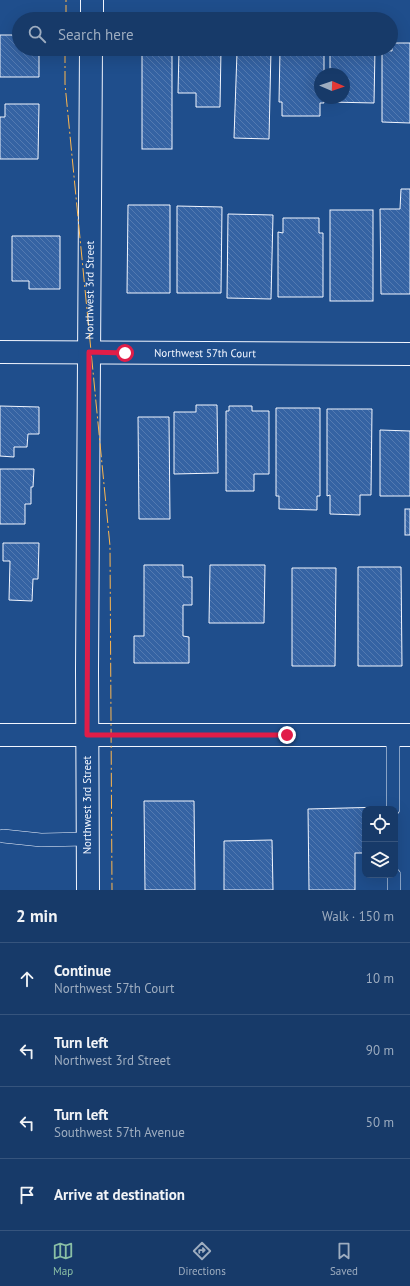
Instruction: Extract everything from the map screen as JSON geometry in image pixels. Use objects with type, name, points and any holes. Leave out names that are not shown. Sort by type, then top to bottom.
[{"type":"street","points":[[92,0],[92,12]]},
{"type":"street","name":"Northwest 3rd Street","points":[[88,890],[87,735],[91,56]]},
{"type":"street","name":"Northwest 57th Court","points":[[0,352],[410,354]]},
{"type":"street","points":[[0,735],[402,735]]},
{"type":"lane","points":[[393,806],[402,735]]},
{"type":"lane","points":[[3,836],[41,840],[87,839]]},
{"type":"lane","points":[[394,878],[394,890]]},
{"type":"building","points":[[0,35],[12,35],[12,56],[39,56],[39,77],[0,77]]},
{"type":"building","points":[[398,43],[410,43],[410,123],[382,122],[382,56],[398,56]]},
{"type":"building","points":[[142,56],[172,56],[172,149],[142,149]]},
{"type":"building","points":[[179,56],[221,56],[220,107],[196,107],[196,93],[178,93]]},
{"type":"building","points":[[237,56],[271,56],[269,139],[234,138]]},
{"type":"building","points":[[280,56],[324,56],[324,68],[314,68],[314,104],[320,104],[320,116],[282,116],[282,102],[279,102]]},
{"type":"building","points":[[330,56],[375,56],[374,103],[350,102],[350,68],[330,68]]},
{"type":"building","points":[[5,104],[39,104],[38,159],[0,159],[0,117],[5,117]]},
{"type":"building","points":[[401,189],[410,189],[410,294],[381,294],[380,209],[400,209]]},
{"type":"building","points":[[128,205],[170,205],[170,293],[127,293]]},
{"type":"building","points":[[177,206],[222,207],[221,293],[177,293]]},
{"type":"building","points":[[330,210],[373,210],[373,301],[330,301]]},
{"type":"building","points":[[228,214],[273,215],[271,299],[227,298]]},
{"type":"building","points":[[283,218],[319,218],[319,233],[323,233],[323,297],[278,297],[278,232],[283,233]]},
{"type":"building","points":[[12,236],[60,236],[60,289],[29,289],[29,281],[12,281]]},
{"type":"building","points":[[196,405],[217,405],[218,473],[174,474],[174,412],[196,412]]},
{"type":"building","points":[[0,406],[39,407],[39,434],[28,434],[27,447],[14,447],[14,457],[0,456]]},
{"type":"building","points":[[229,406],[252,406],[252,411],[269,411],[269,474],[254,474],[254,491],[226,491],[226,411],[229,411]]},
{"type":"building","points":[[276,408],[320,408],[320,496],[317,496],[317,510],[279,509],[279,496],[276,496]]},
{"type":"building","points":[[327,409],[372,409],[371,495],[360,495],[360,515],[330,514],[330,495],[327,496]]},
{"type":"building","points":[[138,417],[169,417],[170,519],[139,519]]},
{"type":"building","points":[[380,430],[410,431],[410,496],[380,496]]},
{"type":"building","points":[[0,469],[34,469],[33,487],[31,487],[31,504],[25,504],[25,524],[0,524]]},
{"type":"building","points":[[405,509],[410,509],[410,535],[405,535]]},
{"type":"building","points":[[3,543],[39,543],[38,579],[33,579],[32,601],[9,600],[10,561],[3,561]]},
{"type":"building","points":[[144,565],[183,565],[183,577],[192,577],[192,605],[183,605],[183,636],[189,637],[189,663],[134,663],[134,636],[144,636]]},
{"type":"building","points":[[210,565],[265,565],[264,623],[209,623]]},
{"type":"building","points":[[358,567],[401,567],[402,666],[358,666]]},
{"type":"building","points":[[292,568],[336,568],[335,666],[292,666]]},
{"type":"building","points":[[144,801],[194,801],[195,890],[145,890]]},
{"type":"building","points":[[362,808],[362,853],[355,853],[355,890],[309,890],[308,809]]},
{"type":"building","points":[[272,840],[273,890],[224,890],[224,841]]},
{"type":"power","points":[[66,0],[66,12]]},
{"type":"power","points":[[65,56],[65,84],[110,546],[112,890]]},
{"type":"route","points":[[125,353],[89,352],[87,735],[287,735]]}]
